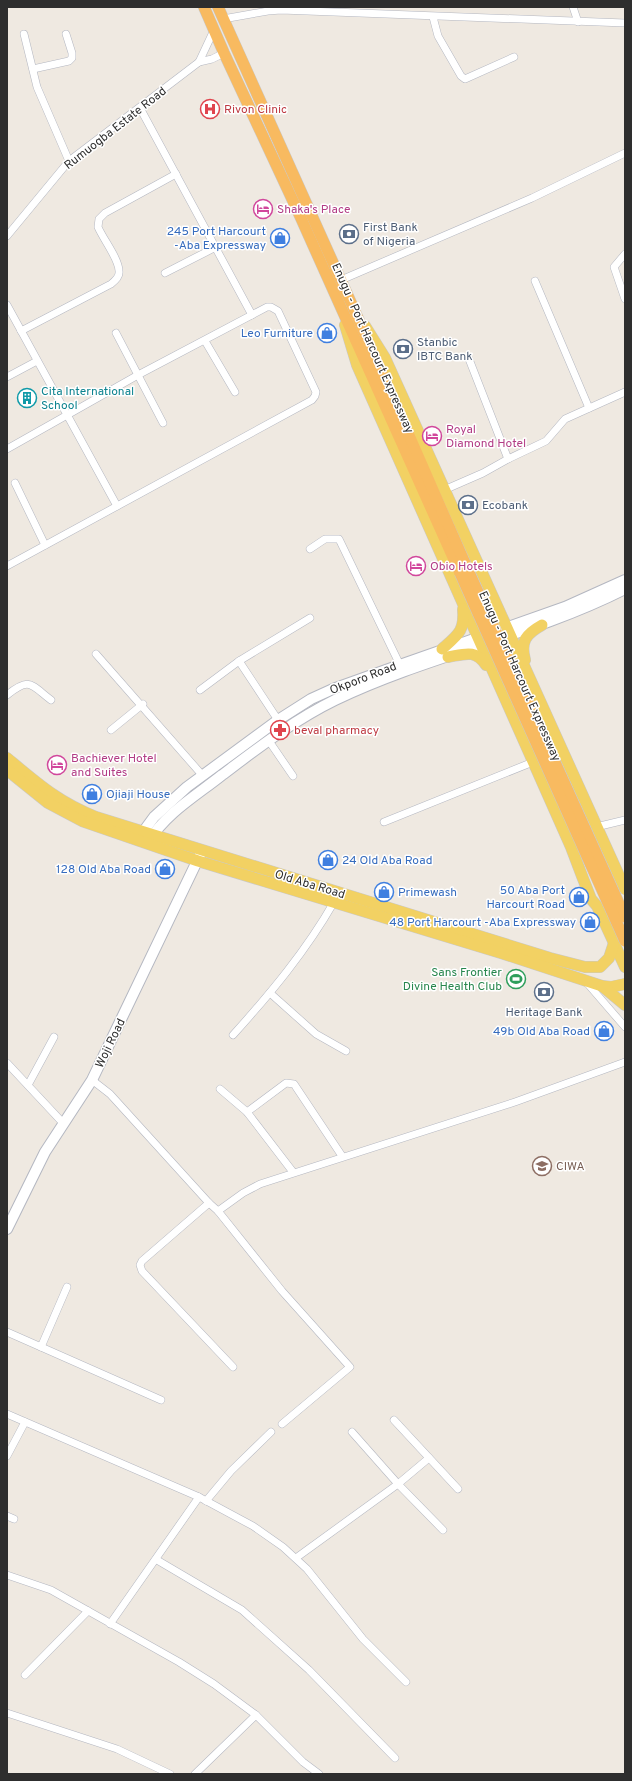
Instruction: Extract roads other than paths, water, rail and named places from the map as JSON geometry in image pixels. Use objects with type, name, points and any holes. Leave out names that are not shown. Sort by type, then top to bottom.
[{"type":"highway","name":"Enugu - Port Harcourt Expressway","points":[[204,7],[464,572],[625,917]]},
{"type":"highway","name":"Enugu - Port Harcourt Expressway","points":[[218,7],[352,305],[619,942]]},
{"type":"main road","points":[[337,297],[357,365],[571,847],[582,876],[592,898],[619,942],[625,967]]},
{"type":"main road","points":[[352,305],[385,358],[625,889]]},
{"type":"main road","name":"Okporo Road","points":[[146,838],[160,811],[203,776],[278,720],[318,696],[400,665],[445,653],[508,632],[565,608],[625,580]]},
{"type":"main road","name":"Okporo Road","points":[[508,632],[542,625],[591,606],[625,590]]},
{"type":"main road","points":[[445,653],[461,631],[464,619],[462,602]]},
{"type":"main road","points":[[531,682],[523,644],[525,638],[542,625]]},
{"type":"main road","points":[[445,653],[479,656],[497,680]]},
{"type":"main road","name":"Okporo Road","points":[[146,838],[182,806],[268,741],[302,718],[336,700],[445,653]]},
{"type":"main road","name":"Old Aba Road","points":[[7,758],[44,789],[64,803],[146,838]]},
{"type":"main road","name":"Old Aba Road","points":[[7,770],[32,792],[64,813],[82,821],[146,838],[334,902],[501,952],[602,986],[611,987],[625,984]]},
{"type":"main road","name":"Old Aba Road","points":[[200,856],[585,967],[600,967],[605,964],[619,942]]},
{"type":"main road","name":"Woji Road","points":[[7,1229],[45,1152],[92,1080],[200,856]]},
{"type":"main road","points":[[597,906],[592,884],[594,875],[602,870],[611,870],[618,874]]},
{"type":"main road","points":[[602,986],[625,1004]]},
{"type":"street","points":[[573,7],[578,22]]},
{"type":"street","points":[[223,19],[270,9],[433,17],[625,23]]},
{"type":"street","points":[[433,17],[438,36],[461,76],[465,79],[514,57]]},
{"type":"street","name":"Rumuogba Estate Road","points":[[199,62],[214,30]]},
{"type":"street","points":[[24,34],[37,86],[69,161]]},
{"type":"street","points":[[32,69],[69,61],[72,58],[72,53],[66,34]]},
{"type":"street","name":"Rumuogba Estate Road","points":[[7,236],[69,161],[199,62],[224,53]]},
{"type":"street","points":[[140,108],[252,315]]},
{"type":"street","points":[[341,280],[532,198],[625,153]]},
{"type":"street","points":[[21,331],[111,284],[117,278],[120,272],[118,264],[98,227],[99,219],[105,213],[176,174]]},
{"type":"street","points":[[165,273],[216,247]]},
{"type":"street","points":[[625,254],[614,267],[625,299]]},
{"type":"street","points":[[535,281],[589,408]]},
{"type":"street","points":[[7,304],[117,506]]},
{"type":"street","points":[[7,449],[138,375],[268,307],[278,311],[314,386],[316,396],[7,566]]},
{"type":"street","points":[[116,333],[163,423]]},
{"type":"street","points":[[205,341],[235,392]]},
{"type":"street","points":[[469,359],[508,459]]},
{"type":"street","points":[[7,377],[37,361]]},
{"type":"street","points":[[444,490],[483,473],[546,441],[565,419],[625,392]]},
{"type":"street","points":[[15,483],[45,545]]},
{"type":"street","points":[[310,549],[325,539],[339,539],[400,665]]},
{"type":"street","points":[[200,690],[239,662],[310,618]]},
{"type":"street","points":[[96,654],[143,704],[203,776]]},
{"type":"street","points":[[239,662],[278,720]]},
{"type":"street","points":[[7,695],[21,685],[26,684],[30,685],[51,700]]},
{"type":"street","points":[[111,730],[143,704]]},
{"type":"street","points":[[268,741],[293,776]]},
{"type":"street","points":[[384,822],[533,762]]},
{"type":"street","points":[[596,827],[625,820]]},
{"type":"street","points":[[233,1035],[270,993],[305,947],[334,902]]},
{"type":"street","points":[[585,980],[625,1027]]},
{"type":"street","points":[[270,993],[316,1034],[346,1051]]},
{"type":"street","points":[[28,1085],[54,1038]]},
{"type":"street","points":[[218,1211],[252,1188],[292,1172],[515,1102],[625,1062]]},
{"type":"street","points":[[7,1063],[63,1123]]},
{"type":"street","points":[[92,1080],[110,1094],[218,1211],[282,1290],[350,1367],[282,1424]]},
{"type":"street","points":[[247,1112],[286,1083],[294,1084],[342,1156]]},
{"type":"street","points":[[220,1089],[247,1112],[292,1172]]},
{"type":"street","points":[[209,1203],[142,1261],[140,1265],[142,1271],[233,1367]]},
{"type":"street","points":[[41,1347],[67,1287]]},
{"type":"street","points":[[7,1332],[161,1400]]},
{"type":"street","points":[[7,1414],[203,1499],[253,1526],[296,1558],[323,1588],[363,1639],[406,1682]]},
{"type":"street","points":[[394,1420],[458,1490]]},
{"type":"street","points":[[7,1456],[25,1422]]},
{"type":"street","points":[[110,1624],[156,1560],[203,1499],[271,1432]]},
{"type":"street","points":[[352,1432],[398,1484],[443,1530]]},
{"type":"street","points":[[296,1558],[398,1484],[429,1458]]},
{"type":"street","points":[[156,1560],[242,1610],[315,1675],[395,1758]]},
{"type":"street","points":[[7,1575],[51,1590],[214,1684],[256,1715],[303,1762],[319,1774]]},
{"type":"street","points":[[25,1675],[88,1611]]},
{"type":"street","points":[[7,1713],[117,1749],[170,1774]]},
{"type":"street","points":[[196,1774],[256,1715]]},
{"type":"place","name":"Rivon Clinic","points":[[210,109]]},
{"type":"place","name":"Shaka's Place","points":[[263,209]]},
{"type":"place","name":"First Bank of Nigeria","points":[[349,234]]},
{"type":"place","name":"245 Port Harcourt -Aba Expressway","points":[[280,238]]},
{"type":"place","name":"Leo Furniture","points":[[327,333]]},
{"type":"place","name":"Stanbic IBTC Bank","points":[[403,349]]},
{"type":"place","name":"Cita International School","points":[[27,398]]},
{"type":"place","name":"Royal Diamond Hotel","points":[[432,436]]},
{"type":"place","name":"Ecobank","points":[[468,505]]},
{"type":"place","name":"Obio Hotels","points":[[416,566]]},
{"type":"place","name":"beval pharmacy","points":[[280,730]]},
{"type":"place","name":"Bachiever Hotel and Suites","points":[[57,765]]},
{"type":"place","name":"Ojiaji House","points":[[92,794]]},
{"type":"place","name":"24 Old Aba Road","points":[[328,860]]},
{"type":"place","name":"128 Old Aba Road","points":[[165,869]]},
{"type":"place","name":"Primewash","points":[[384,892]]},
{"type":"place","name":"50 Aba Port Harcourt Road","points":[[579,897]]},
{"type":"place","name":"48 Port Harcourt -Aba Expressway","points":[[590,922]]},
{"type":"place","name":"Sans Frontier Divine Health Club","points":[[516,979]]},
{"type":"place","name":"Heritage Bank","points":[[544,992]]},
{"type":"place","name":"49b Old Aba Road","points":[[604,1031]]},
{"type":"place","name":"CIWA","points":[[542,1166]]}]
